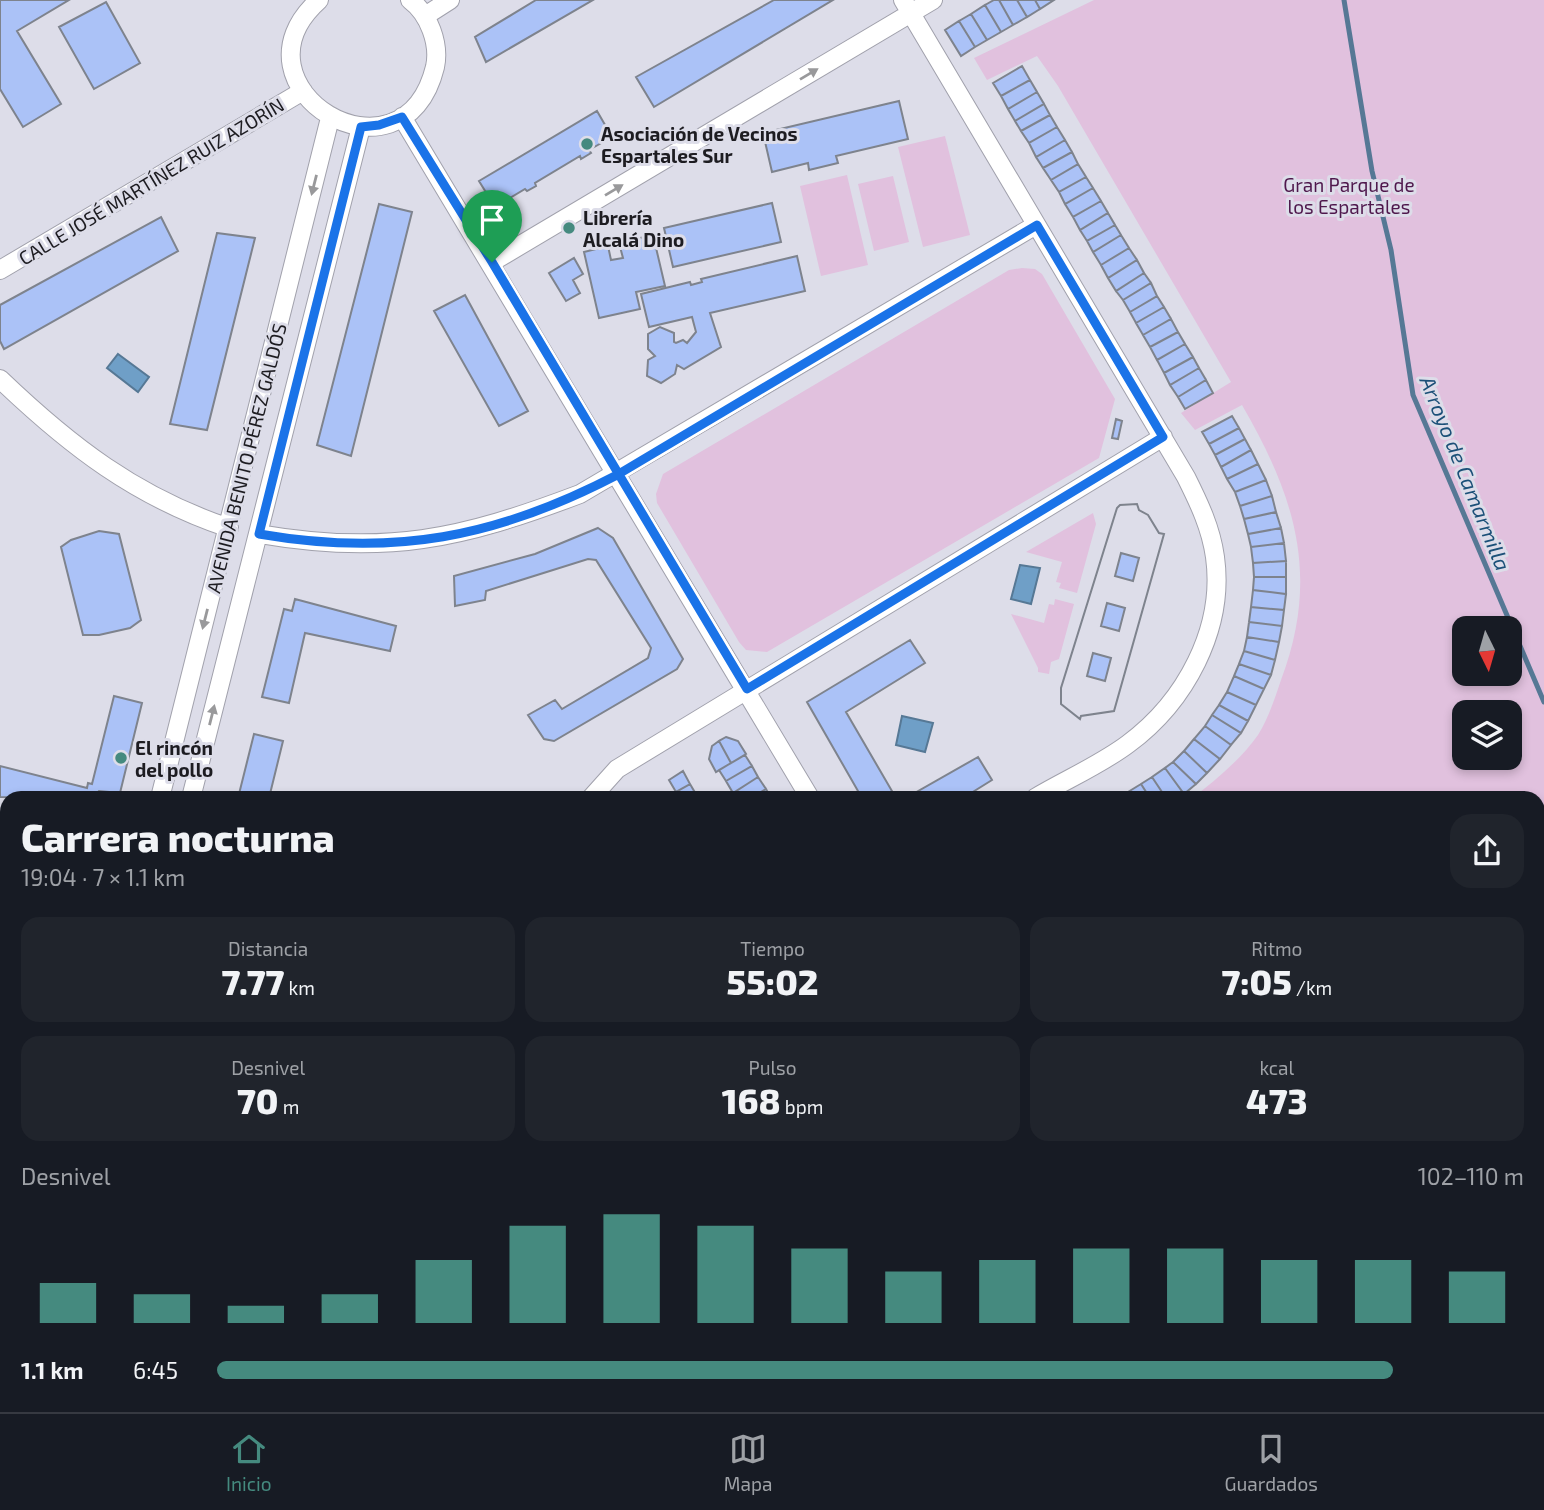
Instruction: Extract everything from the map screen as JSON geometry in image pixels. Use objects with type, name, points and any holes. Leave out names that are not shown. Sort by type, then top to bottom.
[{"type":"street","points":[[311,3],[299,25],[293,45],[292,64],[303,92],[330,118],[361,127],[379,125],[402,117],[419,102],[430,84],[436,60],[435,40],[425,16],[410,0]]},
{"type":"street","points":[[425,16],[450,0]]},
{"type":"street","points":[[492,262],[907,7],[933,0]]},
{"type":"street","points":[[907,7],[1163,437],[1203,511],[1215,559],[1214,600],[1207,641],[1189,678],[1167,708],[1128,744],[1047,791]]},
{"type":"street","name":"CALLE JOSÉ MARTÍNEZ RUIZ AZORÍN","points":[[0,270],[303,92]]},
{"type":"street","points":[[402,117],[492,262],[806,791]]},
{"type":"street","name":"AVENIDA BENITO PÉREZ GALDÓS","points":[[162,791],[330,118]]},
{"type":"street","name":"AVENIDA BENITO PÉREZ GALDÓS","points":[[193,791],[361,127]]},
{"type":"street","points":[[259,534],[361,546],[435,540],[507,522],[580,494],[617,475],[1037,225]]},
{"type":"street","points":[[0,379],[41,419],[136,489],[188,514],[229,528]]},
{"type":"street","points":[[597,791],[617,769],[1163,437]]},
{"type":"green space","name":"Gran Parque de los Espartales","points":[[1094,0],[1544,0],[1544,791],[1201,791],[1228,769],[1252,744],[1274,701],[1293,642],[1299,607],[1300,572],[1296,539],[1276,473],[1242,405],[1195,430],[1181,413],[1231,382],[1058,86],[1037,56],[987,80],[974,58]]},
{"type":"green space","points":[[945,136],[970,235],[923,247],[898,147]]},
{"type":"green space","points":[[847,175],[868,265],[821,276],[800,186]]},
{"type":"green space","points":[[893,176],[909,242],[874,251],[858,184]]},
{"type":"green space","points":[[1035,269],[1042,274],[1115,399],[1099,458],[767,652],[746,650],[657,503],[656,494],[663,474],[1009,270]]},
{"type":"green space","points":[[1093,513],[1096,524],[1077,593],[1059,588],[1061,583],[1056,582],[1062,562],[1026,552]]},
{"type":"green space","points":[[1055,599],[1074,604],[1059,659],[1051,662],[1049,674],[1038,672],[1011,614],[1044,623],[1049,604],[1054,605]]},
{"type":"water","points":[[118,354],[149,377],[138,392],[107,368]]},
{"type":"water","points":[[1020,565],[1040,568],[1031,604],[1011,599]]},
{"type":"water","points":[[902,716],[933,723],[925,752],[896,745]]},
{"type":"building","points":[[0,0],[69,0],[17,31],[61,104],[23,127],[0,89]]},
{"type":"building","points":[[536,0],[593,0],[486,62],[475,37]]},
{"type":"building","points":[[774,0],[833,0],[654,107],[636,77]]},
{"type":"building","points":[[999,0],[1013,25],[1001,32],[985,5]]},
{"type":"building","points":[[999,0],[1017,0],[1027,17],[1013,25]]},
{"type":"building","points":[[1017,0],[1035,0],[1040,9],[1027,17]]},
{"type":"building","points":[[1035,0],[1054,0],[1040,9]]},
{"type":"building","points":[[106,2],[140,63],[94,89],[59,27]]},
{"type":"building","points":[[985,5],[1001,32],[987,40],[971,14]]},
{"type":"building","points":[[971,14],[987,40],[975,47],[959,21]]},
{"type":"building","points":[[959,21],[975,47],[961,56],[945,30]]},
{"type":"building","points":[[1022,66],[1030,80],[1001,96],[993,83]]},
{"type":"building","points":[[1030,80],[1037,92],[1008,109],[1001,96]]},
{"type":"building","points":[[1037,92],[1044,104],[1015,121],[1008,109]]},
{"type":"building","points":[[899,101],[908,139],[836,156],[838,163],[809,170],[808,163],[772,172],[763,133]]},
{"type":"building","points":[[1044,104],[1050,115],[1021,131],[1015,121]]},
{"type":"building","points":[[597,111],[612,137],[589,150],[591,153],[581,159],[580,156],[535,183],[536,186],[527,191],[525,189],[495,207],[479,181]]},
{"type":"building","points":[[1050,115],[1057,127],[1029,143],[1021,131]]},
{"type":"building","points":[[1057,127],[1065,140],[1036,157],[1029,143]]},
{"type":"building","points":[[1065,140],[1072,152],[1043,168],[1036,157]]},
{"type":"building","points":[[1072,152],[1078,164],[1051,180],[1043,168]]},
{"type":"building","points":[[1078,164],[1086,177],[1059,192],[1051,180]]},
{"type":"building","points":[[1086,177],[1093,188],[1065,204],[1059,192]]},
{"type":"building","points":[[1093,188],[1101,201],[1073,217],[1065,204]]},
{"type":"building","points":[[1101,201],[1108,213],[1080,230],[1073,217]]},
{"type":"building","points":[[772,203],[781,242],[673,267],[664,228]]},
{"type":"building","points":[[379,204],[412,212],[351,456],[317,445]]},
{"type":"building","points":[[1108,213],[1115,225],[1087,241],[1080,230]]},
{"type":"building","points":[[161,217],[178,251],[4,349],[0,341],[0,305]]},
{"type":"building","points":[[1115,225],[1121,235],[1093,252],[1087,241]]},
{"type":"building","points":[[217,233],[255,238],[207,430],[170,424]]},
{"type":"building","points":[[653,235],[665,286],[636,292],[640,309],[599,318],[584,252],[608,246],[611,260],[623,258],[619,243]]},
{"type":"building","points":[[1121,235],[1129,248],[1101,265],[1093,252]]},
{"type":"building","points":[[1129,248],[1137,260],[1108,278],[1101,265]]},
{"type":"building","points":[[797,256],[805,291],[710,313],[721,347],[684,369],[677,365],[675,374],[661,383],[647,376],[648,360],[655,356],[648,349],[648,334],[660,327],[674,333],[674,342],[683,340],[687,343],[696,332],[692,317],[649,327],[641,294],[690,282],[691,285],[702,282],[701,279]]},
{"type":"building","points":[[574,258],[583,274],[573,280],[580,293],[566,301],[549,273]]},
{"type":"building","points":[[1137,260],[1144,273],[1116,291],[1108,278]]},
{"type":"building","points":[[1144,273],[1151,283],[1123,300],[1116,291]]},
{"type":"building","points":[[1151,283],[1157,296],[1130,312],[1123,300]]},
{"type":"building","points":[[465,295],[528,411],[499,426],[434,311]]},
{"type":"building","points":[[1157,296],[1164,307],[1136,323],[1130,312]]},
{"type":"building","points":[[1164,307],[1171,319],[1143,335],[1136,323]]},
{"type":"building","points":[[1171,319],[1178,332],[1150,347],[1143,335]]},
{"type":"building","points":[[1178,332],[1185,344],[1157,360],[1150,347]]},
{"type":"building","points":[[1185,344],[1193,357],[1164,373],[1157,360]]},
{"type":"building","points":[[1193,357],[1199,368],[1170,385],[1164,373]]},
{"type":"building","points":[[1199,368],[1206,380],[1178,397],[1170,385]]},
{"type":"building","points":[[1206,380],[1213,393],[1185,409],[1178,397]]},
{"type":"building","points":[[1232,416],[1239,428],[1209,444],[1202,432]]},
{"type":"building","points":[[1116,419],[1122,421],[1118,439],[1112,438]]},
{"type":"building","points":[[1239,428],[1245,439],[1215,455],[1209,444]]},
{"type":"building","points":[[1245,439],[1251,450],[1221,467],[1215,455]]},
{"type":"building","points":[[1251,450],[1258,464],[1227,479],[1221,467]]},
{"type":"building","points":[[1258,464],[1266,480],[1235,492],[1227,479]]},
{"type":"building","points":[[1266,480],[1272,496],[1240,506],[1235,492]]},
{"type":"building","points":[[1272,496],[1276,512],[1244,519],[1240,506]]},
{"type":"building","points":[[1137,504],[1139,510],[1148,515],[1159,533],[1164,534],[1114,711],[1081,716],[1080,719],[1061,704],[1061,688],[1120,505]],"holes":[[[1121,553],[1139,558],[1133,581],[1115,576]],[[1107,603],[1125,608],[1119,631],[1101,626]],[[1093,653],[1111,658],[1105,681],[1087,676]]]},
{"type":"building","points":[[1137,504],[1139,510],[1148,515],[1159,533],[1164,534],[1114,711],[1081,716],[1080,719],[1061,704],[1061,688],[1117,508],[1120,505]]},
{"type":"building","points":[[1276,512],[1281,528],[1248,534],[1244,519]]},
{"type":"building","points":[[598,528],[613,538],[683,659],[677,669],[554,741],[544,739],[528,715],[555,700],[562,709],[648,658],[651,648],[596,560],[588,559],[486,591],[485,600],[455,606],[454,576],[535,554]]},
{"type":"building","points":[[1281,528],[1284,543],[1251,547],[1248,534]]},
{"type":"building","points":[[99,531],[119,534],[141,620],[130,628],[99,635],[83,635],[61,547],[71,540]]},
{"type":"building","points":[[1284,543],[1286,561],[1253,563],[1251,547]]},
{"type":"building","points":[[1286,561],[1286,577],[1254,577],[1253,563]]},
{"type":"building","points":[[1254,577],[1286,577],[1286,594],[1253,590]]},
{"type":"building","points":[[1253,590],[1286,594],[1284,610],[1251,607]]},
{"type":"building","points":[[295,599],[396,626],[390,651],[305,633],[289,703],[262,697],[284,609],[292,611]]},
{"type":"building","points":[[1251,607],[1284,610],[1282,626],[1249,622]]},
{"type":"building","points":[[1249,622],[1282,626],[1279,642],[1247,637]]},
{"type":"building","points":[[1247,637],[1279,642],[1275,660],[1244,651]]},
{"type":"building","points":[[910,640],[925,663],[846,712],[892,791],[858,791],[807,702]]},
{"type":"building","points":[[1244,651],[1275,660],[1271,675],[1239,664]]},
{"type":"building","points":[[1239,664],[1271,675],[1264,689],[1234,676]]},
{"type":"building","points":[[1234,676],[1264,689],[1256,705],[1227,692]]},
{"type":"building","points":[[1227,692],[1256,705],[1248,721],[1219,705]]},
{"type":"building","points":[[114,696],[142,703],[120,791],[0,791],[0,766],[87,788],[88,783],[92,784]]},
{"type":"building","points":[[1219,705],[1248,721],[1241,733],[1212,715]]},
{"type":"building","points":[[1212,715],[1241,733],[1231,745],[1205,726]]},
{"type":"building","points":[[1205,726],[1231,745],[1220,759],[1194,739]]},
{"type":"building","points":[[254,734],[283,741],[271,791],[240,791]]},
{"type":"building","points":[[726,737],[738,741],[746,754],[731,763],[719,741]]},
{"type":"building","points":[[1194,739],[1220,759],[1207,773],[1184,751]]},
{"type":"building","points":[[719,741],[731,763],[716,772],[709,759],[712,746]]},
{"type":"building","points":[[1184,751],[1207,773],[1196,784],[1173,762]]},
{"type":"building","points":[[745,755],[752,766],[726,781],[719,770]]},
{"type":"building","points":[[978,757],[992,780],[974,791],[918,791]]},
{"type":"building","points":[[1173,762],[1196,784],[1188,791],[1182,791],[1165,768]]},
{"type":"building","points":[[752,766],[758,777],[736,791],[732,791],[726,781]]},
{"type":"building","points":[[1165,768],[1182,791],[1161,791],[1152,777]]},
{"type":"building","points":[[683,771],[690,784],[675,791],[669,780]]},
{"type":"building","points":[[758,777],[766,789],[763,791],[736,791]]},
{"type":"building","points":[[1152,777],[1161,791],[1146,791],[1141,784]]},
{"type":"building","points":[[690,784],[694,791],[678,791]]},
{"type":"building","points":[[1141,784],[1146,791],[1130,791]]},
{"type":"waterway","name":"Arroyo de Camarmilla","points":[[1344,0],[1372,171],[1391,250],[1413,395],[1544,702]]},
{"type":"place","name":"Asociación de Vecinos Espartales Sur","points":[[587,144]]},
{"type":"place","name":"Librería Alcalá Dino","points":[[569,228]]},
{"type":"place","name":"El rincón del pollo","points":[[121,758]]},
{"type":"route","points":[[492,262],[402,117],[379,125],[361,127],[259,534],[298,541],[361,546],[435,540],[507,522],[580,494],[617,475],[1037,225],[1163,437],[747,689],[617,475],[492,262]]}]
